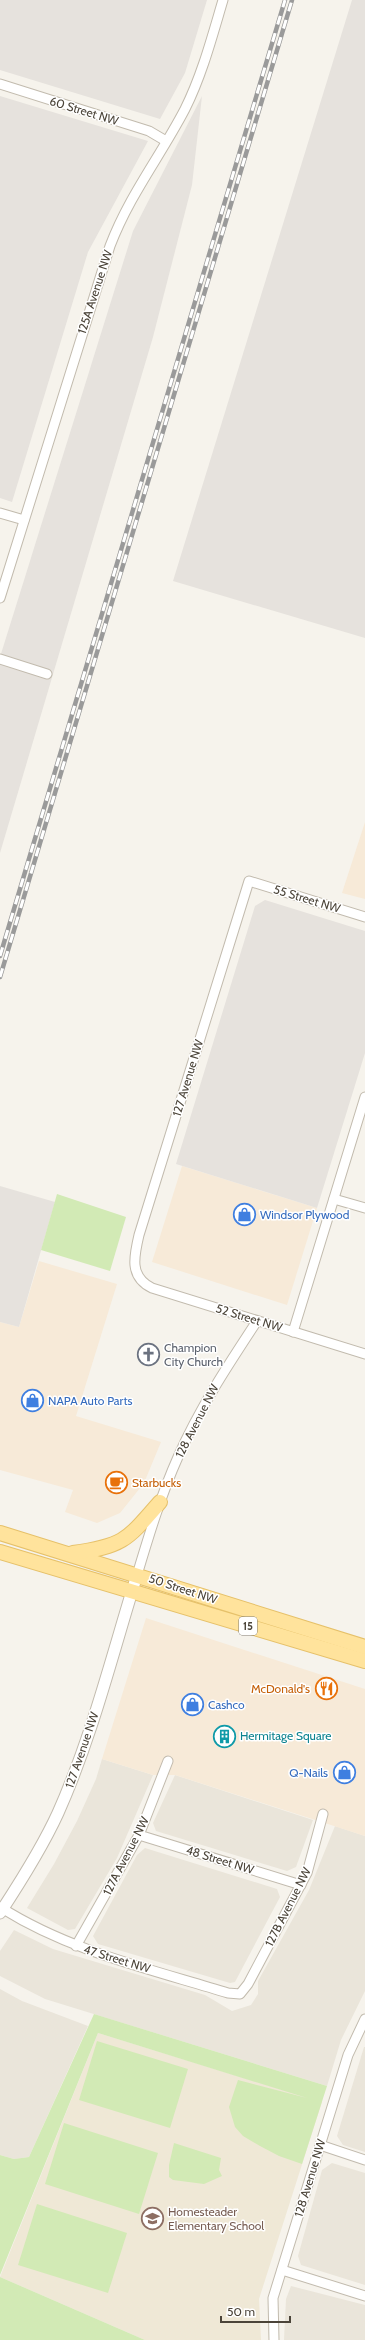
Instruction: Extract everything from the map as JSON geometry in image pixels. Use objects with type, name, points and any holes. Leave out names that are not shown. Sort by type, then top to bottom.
[{"type":"main road","points":[[67,1554],[100,1549],[119,1543],[133,1533],[160,1502]]},
{"type":"main road","name":"50 Street NW","points":[[0,1533],[365,1646]]},
{"type":"main road","name":"50 Street NW","points":[[0,1552],[365,1661]]},
{"type":"street","name":"125A Avenue NW","points":[[0,598],[110,246],[134,192],[166,141],[198,82],[223,0]]},
{"type":"street","name":"60 Street NW","points":[[0,84],[149,131],[166,141]]},
{"type":"street","points":[[0,513],[24,520]]},
{"type":"street","points":[[0,659],[47,674]]},
{"type":"street","name":"55 Street NW","points":[[249,881],[365,917]]},
{"type":"street","name":"127 Avenue NW","points":[[137,1276],[134,1259],[139,1235],[249,881]]},
{"type":"street","points":[[293,1332],[365,1097]]},
{"type":"street","points":[[334,1199],[365,1208]]},
{"type":"street","name":"52 Street NW","points":[[137,1276],[152,1288],[365,1354]]},
{"type":"street","name":"128 Avenue NW","points":[[137,1575],[160,1502],[178,1456],[207,1398],[257,1321]]},
{"type":"street","name":"127 Avenue NW","points":[[1,1909],[44,1840],[69,1788],[137,1575]]},
{"type":"street","name":"127A Avenue NW","points":[[76,1946],[139,1835],[168,1761]]},
{"type":"street","name":"127B Avenue NW","points":[[240,1994],[248,1984],[301,1885],[311,1862],[323,1814]]},
{"type":"street","name":"48 Street NW","points":[[139,1835],[301,1885]]},
{"type":"street","name":"47 Street NW","points":[[1,1909],[40,1930],[76,1946],[228,1993],[240,1994]]},
{"type":"street","name":"128 Avenue NW","points":[[274,2340],[272,2308],[282,2270],[348,2055],[362,2033],[365,2019]]},
{"type":"street","points":[[320,2145],[365,2160]]},
{"type":"street","points":[[282,2270],[365,2296]]},
{"type":"shaded area","points":[[0,0],[207,0],[185,73],[160,119],[0,70]]},
{"type":"shaded area","points":[[352,0],[365,0],[365,638],[173,581]]},
{"type":"shaded area","points":[[0,96],[148,141],[88,252],[12,502],[0,498]]},
{"type":"shaded area","points":[[202,96],[192,185],[153,337],[0,853],[0,657],[133,231]]},
{"type":"shaded area","points":[[365,822],[365,899],[342,893]]},
{"type":"shaded area","points":[[265,900],[365,931],[365,1053],[317,1208],[176,1164],[255,906]]},
{"type":"shaded area","points":[[182,1166],[317,1208],[287,1305],[152,1262]]},
{"type":"shaded area","points":[[0,1186],[55,1202],[19,1327],[0,1322]]},
{"type":"shaded area","points":[[39,1261],[117,1284],[76,1416],[161,1442],[144,1483],[120,1513],[97,1523],[65,1512],[73,1490],[0,1470],[0,1322],[19,1327]]},
{"type":"shaded area","points":[[146,1618],[365,1689],[365,1836],[175,1775],[153,1775],[102,1759]]},
{"type":"shaded area","points":[[102,1759],[153,1775],[117,1858],[75,1929],[68,1930],[27,1908],[54,1864],[77,1821],[96,1779]]},
{"type":"shaded area","points":[[175,1775],[313,1820],[296,1867],[287,1871],[156,1831],[153,1823]]},
{"type":"shaded area","points":[[335,1826],[365,1836],[365,1991],[341,2040],[327,2086],[45,1999],[0,1976],[0,1951],[14,1930],[53,1949],[205,1995],[232,2011],[251,2005],[258,1994],[258,1981],[309,1890]]},
{"type":"shaded area","points":[[145,1848],[277,1889],[280,1897],[235,1982],[230,1983],[98,1944],[93,1936],[137,1855]]},
{"type":"shaded area","points":[[0,1989],[22,2001],[88,2026],[29,2157],[14,2159],[0,2155]]},
{"type":"shaded area","name":"Homesteader Elementary School","points":[[98,2033],[322,2102],[259,2299],[261,2340],[145,2340],[0,2277]]},
{"type":"shaded area","points":[[364,2047],[365,2152],[343,2145],[337,2136]]},
{"type":"shaded area","points":[[332,2163],[365,2173],[365,2285],[301,2265],[298,2256],[322,2170]]},
{"type":"shaded area","points":[[291,2286],[365,2305],[365,2340],[284,2340],[286,2299]]},
{"type":"green space","points":[[57,1194],[126,1217],[110,1271],[41,1250]]},
{"type":"green space","points":[[94,2014],[327,2086],[302,2164],[279,2156],[243,2136],[235,2127],[229,2107],[238,2080],[307,2098],[98,2033],[0,2275],[0,2155],[14,2159],[29,2157]]},
{"type":"green space","points":[[97,2041],[188,2069],[170,2128],[79,2100]]},
{"type":"green space","points":[[64,2123],[158,2153],[139,2214],[45,2184]]},
{"type":"green space","points":[[174,2143],[221,2158],[219,2170],[222,2176],[204,2184],[173,2180],[169,2177],[169,2165]]},
{"type":"green space","points":[[37,2204],[127,2233],[108,2293],[18,2265]]},
{"type":"green space","points":[[0,2277],[145,2340],[0,2340]]},
{"type":"railway","points":[[0,956],[285,0]]},
{"type":"railway","points":[[0,977],[292,0]]},
{"type":"place","name":"Windsor Plywood","points":[[244,1215]]},
{"type":"place","name":"Champion City Church","points":[[149,1355]]},
{"type":"place","name":"NAPA Auto Parts","points":[[33,1401]]},
{"type":"place","name":"Starbucks","points":[[116,1483]]},
{"type":"place","name":"McDonald's","points":[[326,1689]]},
{"type":"place","name":"Cashco","points":[[193,1705]]},
{"type":"place","name":"Hermitage Square","points":[[225,1736]]},
{"type":"place","name":"Q-Nails","points":[[344,1773]]},
{"type":"place","name":"Homesteader Elementary School","points":[[153,2219]]}]
